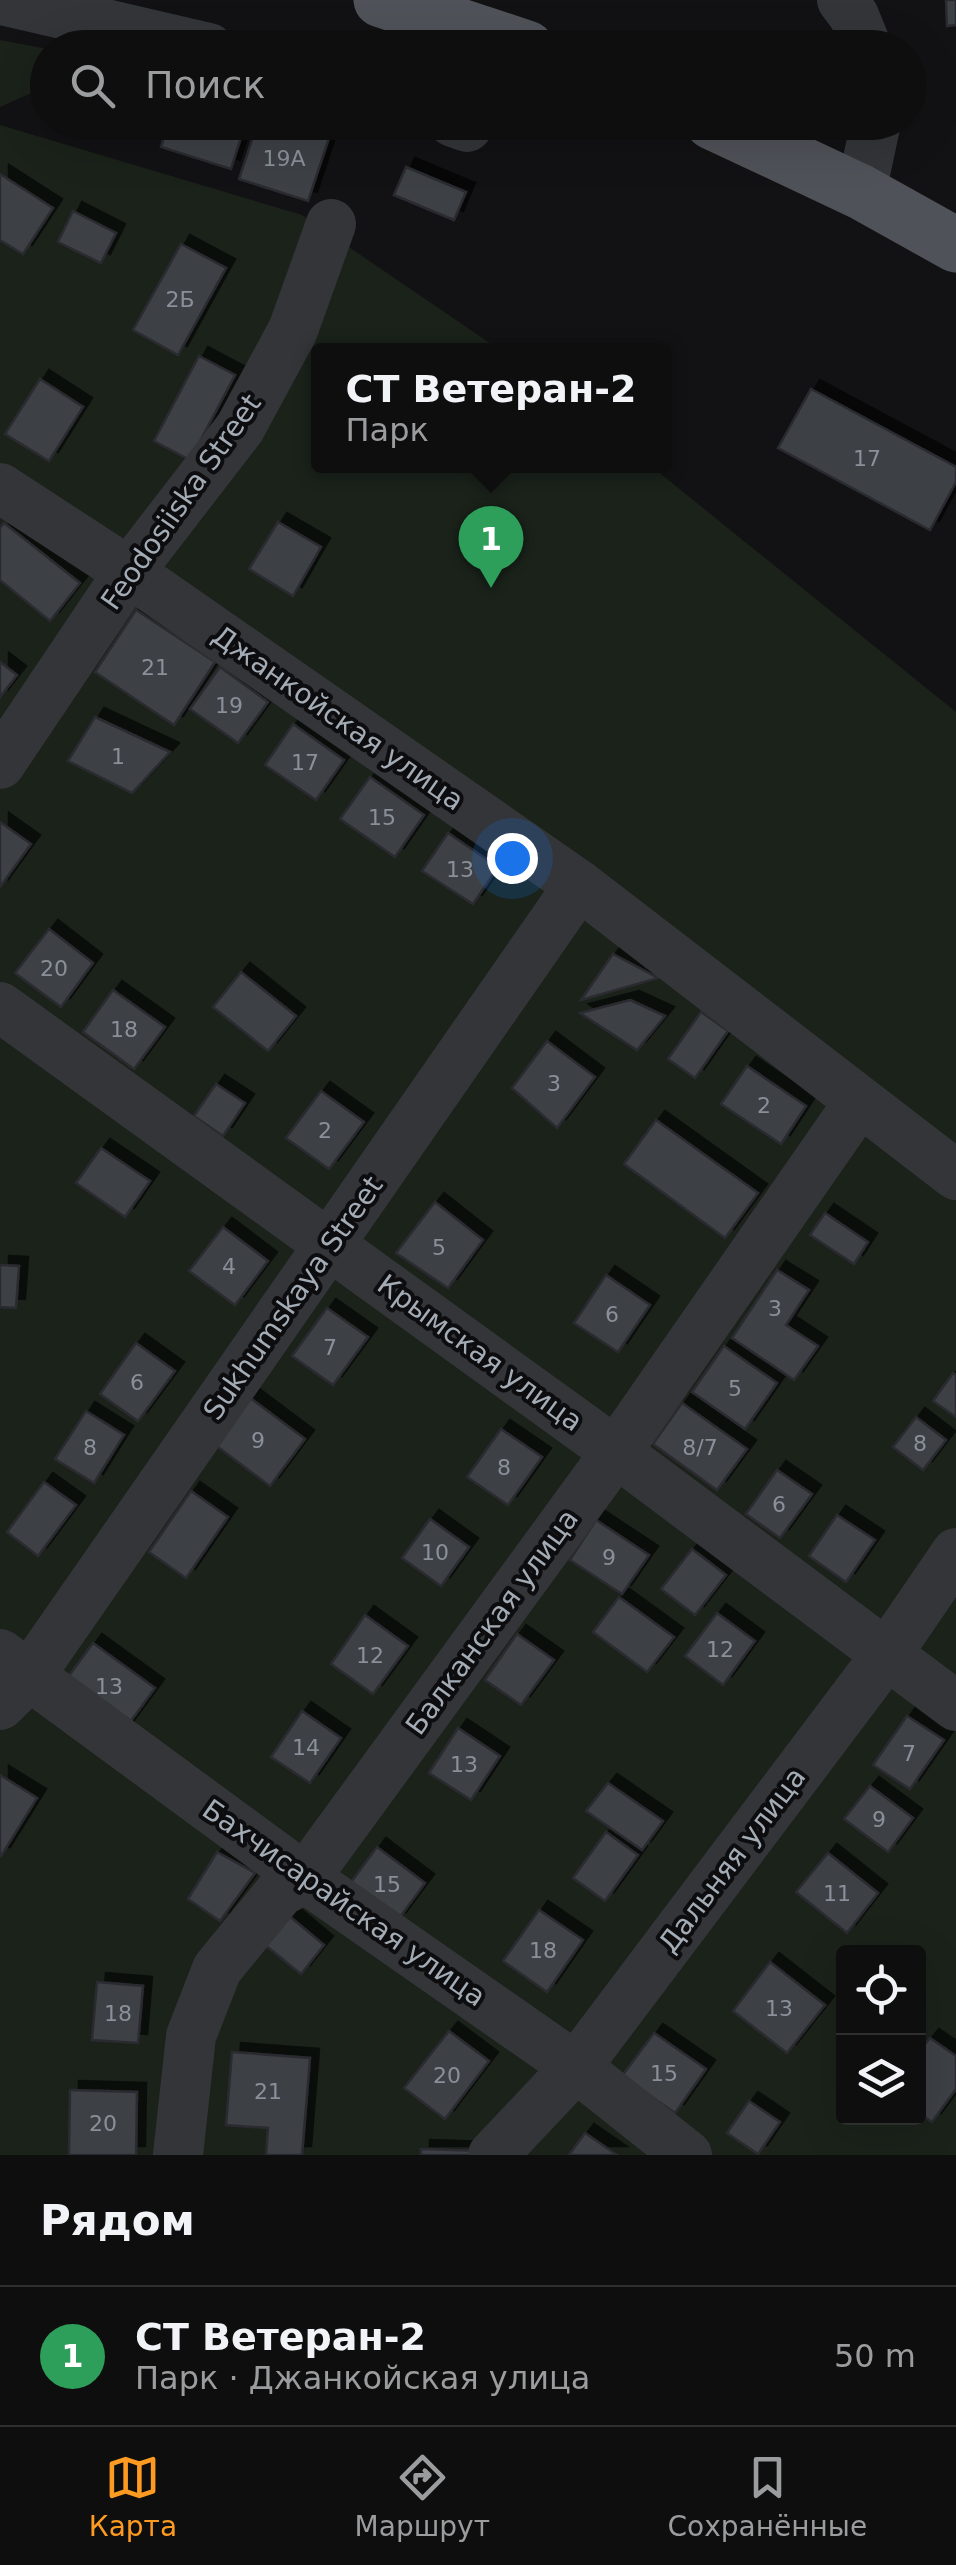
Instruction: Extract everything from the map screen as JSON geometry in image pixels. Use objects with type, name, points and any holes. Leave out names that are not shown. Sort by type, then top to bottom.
[{"type":"main road","points":[[381,0],[465,30]]},
{"type":"main road","points":[[750,140],[861,192],[956,245]]},
{"type":"street","points":[[2,0],[131,30]]},
{"type":"street","points":[[842,0],[860,30]]},
{"type":"street","points":[[861,192],[872,140]]},
{"type":"street","name":"Feodosiiska Street","points":[[0,764],[129,572],[240,428],[293,330],[331,224]]},
{"type":"street","name":"Джанкойская улица","points":[[0,488],[129,572],[579,885],[956,1174]]},
{"type":"street","name":"Sukhumskaya Street","points":[[10,1678],[330,1246],[579,885]]},
{"type":"street","name":"Крымская улица","points":[[0,1007],[616,1452],[956,1706]]},
{"type":"street","name":"Балканская улица","points":[[178,2155],[190,2036],[217,1970],[280,1892],[306,1878],[616,1452],[859,1102]]},
{"type":"street","name":"Дальняя улица","points":[[493,2155],[576,2068],[887,1654],[956,1553]]},
{"type":"street","name":"Бахчисарайская улица","points":[[10,1678],[306,1878],[576,2068],[687,2155]]},
{"type":"shaded area","points":[[0,40],[30,46],[30,94],[0,107]]},
{"type":"shaded area","points":[[0,125],[30,134],[30,140],[50,140],[302,215],[490,343],[311,343],[311,473],[660,473],[956,712],[956,1148],[445,772],[0,463]]},
{"type":"shaded area","points":[[0,487],[956,1177],[956,2155],[0,2155]]},
{"type":"building","points":[[946,0],[956,0],[956,25],[947,26]]},
{"type":"building","points":[[163,140],[240,140],[231,169],[161,147]]},
{"type":"building","points":[[252,140],[328,140],[308,201],[239,179]]},
{"type":"building","points":[[406,167],[466,192],[454,220],[394,195]]},
{"type":"building","points":[[0,174],[53,208],[23,254],[0,240]]},
{"type":"building","points":[[73,211],[116,233],[101,263],[58,242]]},
{"type":"building","points":[[181,244],[226,268],[178,355],[133,330]]},
{"type":"building","points":[[199,356],[235,375],[190,460],[154,441]]},
{"type":"building","points":[[40,379],[83,407],[49,461],[5,434]]},
{"type":"building","points":[[811,389],[956,467],[956,482],[930,530],[778,448]]},
{"type":"building","points":[[278,522],[321,547],[293,596],[249,569]]},
{"type":"building","points":[[4,523],[80,583],[50,621],[0,580],[0,528]]},
{"type":"building","points":[[136,610],[215,662],[174,725],[95,672]]},
{"type":"building","points":[[0,662],[17,675],[0,697]]},
{"type":"building","points":[[220,667],[268,702],[238,743],[190,709]]},
{"type":"building","points":[[95,717],[170,752],[132,793],[68,761]]},
{"type":"building","points":[[293,724],[344,760],[316,800],[265,765]]},
{"type":"building","points":[[370,777],[424,815],[395,857],[340,819]]},
{"type":"building","points":[[0,822],[31,844],[0,887]]},
{"type":"building","points":[[448,833],[498,867],[473,904],[422,871]]},
{"type":"building","points":[[49,929],[93,963],[61,1007],[15,973]]},
{"type":"building","points":[[613,954],[658,978],[581,1000]]},
{"type":"building","points":[[241,972],[296,1016],[268,1051],[213,1007]]},
{"type":"building","points":[[113,990],[165,1027],[134,1069],[83,1032]]},
{"type":"building","points":[[630,1000],[665,1016],[637,1050],[580,1013]]},
{"type":"building","points":[[701,1012],[728,1031],[695,1078],[668,1059]]},
{"type":"building","points":[[547,1041],[595,1077],[557,1128],[512,1088]]},
{"type":"building","points":[[747,1066],[806,1106],[781,1144],[721,1104]]},
{"type":"building","points":[[216,1084],[245,1103],[223,1136],[194,1116]]},
{"type":"building","points":[[321,1091],[364,1122],[329,1169],[286,1138]]},
{"type":"building","points":[[656,1120],[758,1193],[725,1238],[624,1164]]},
{"type":"building","points":[[101,1148],[150,1181],[125,1217],[76,1183]]},
{"type":"building","points":[[435,1202],[483,1240],[448,1288],[396,1253]]},
{"type":"building","points":[[825,1213],[868,1242],[854,1264],[810,1235]]},
{"type":"building","points":[[223,1227],[268,1261],[235,1305],[189,1271]]},
{"type":"building","points":[[0,1265],[19,1266],[16,1308],[0,1307]]},
{"type":"building","points":[[777,1270],[809,1290],[786,1325],[818,1346],[794,1380],[732,1338]]},
{"type":"building","points":[[606,1275],[650,1305],[618,1352],[574,1323]]},
{"type":"building","points":[[327,1308],[368,1337],[333,1385],[292,1356]]},
{"type":"building","points":[[136,1343],[175,1371],[138,1421],[100,1394]]},
{"type":"building","points":[[724,1346],[777,1383],[745,1429],[692,1392]]},
{"type":"building","points":[[953,1373],[956,1375],[956,1417],[933,1401]]},
{"type":"building","points":[[245,1394],[305,1439],[270,1486],[210,1441]]},
{"type":"building","points":[[682,1403],[747,1449],[717,1490],[653,1444]]},
{"type":"building","points":[[86,1411],[124,1435],[94,1483],[55,1459]]},
{"type":"building","points":[[916,1417],[946,1440],[923,1470],[893,1447]]},
{"type":"building","points":[[501,1429],[542,1457],[508,1505],[467,1477]]},
{"type":"building","points":[[777,1470],[812,1494],[780,1538],[746,1514]]},
{"type":"building","points":[[44,1482],[76,1505],[38,1556],[7,1532]]},
{"type":"building","points":[[191,1491],[228,1517],[186,1578],[149,1552]]},
{"type":"building","points":[[837,1515],[875,1540],[846,1582],[809,1556]]},
{"type":"building","points":[[430,1519],[469,1547],[441,1586],[402,1558]]},
{"type":"building","points":[[596,1520],[649,1555],[622,1594],[570,1560]]},
{"type":"building","points":[[692,1549],[726,1575],[695,1615],[661,1589]]},
{"type":"building","points":[[619,1597],[674,1637],[647,1672],[593,1632]]},
{"type":"building","points":[[717,1613],[755,1641],[723,1685],[685,1656]]},
{"type":"building","points":[[365,1615],[408,1646],[373,1694],[331,1664]]},
{"type":"building","points":[[517,1634],[554,1660],[521,1705],[485,1680]]},
{"type":"building","points":[[93,1643],[155,1688],[125,1729],[63,1684]]},
{"type":"building","points":[[302,1711],[341,1738],[310,1783],[271,1757]]},
{"type":"building","points":[[907,1716],[944,1740],[910,1789],[873,1765]]},
{"type":"building","points":[[458,1728],[500,1756],[471,1800],[429,1773]]},
{"type":"building","points":[[0,1775],[37,1798],[1,1856],[0,1856]]},
{"type":"building","points":[[608,1783],[663,1821],[642,1850],[586,1811]]},
{"type":"building","points":[[870,1786],[913,1818],[888,1852],[844,1819]]},
{"type":"building","points":[[606,1832],[638,1855],[605,1901],[573,1878]]},
{"type":"building","points":[[377,1847],[425,1883],[397,1921],[349,1885]]},
{"type":"building","points":[[217,1852],[255,1873],[220,1921],[188,1899]]},
{"type":"building","points":[[828,1853],[878,1893],[847,1933],[796,1892]]},
{"type":"building","points":[[539,1910],[583,1940],[547,1992],[503,1961]]},
{"type":"building","points":[[288,1915],[324,1945],[301,1974],[264,1944]]},
{"type":"building","points":[[770,1962],[825,2005],[787,2053],[733,2011]]},
{"type":"building","points":[[97,1982],[143,1986],[138,2043],[92,2040]]},
{"type":"building","points":[[449,2031],[489,2061],[445,2119],[404,2088]]},
{"type":"building","points":[[654,2033],[706,2069],[675,2113],[622,2076]]},
{"type":"building","points":[[930,2038],[956,2056],[956,2089],[932,2122],[926,2118],[926,2043]]},
{"type":"building","points":[[232,2052],[310,2058],[302,2155],[266,2155],[268,2128],[226,2125]]},
{"type":"building","points":[[70,2090],[137,2092],[136,2155],[69,2155]]},
{"type":"building","points":[[749,2101],[780,2122],[758,2154],[727,2133]]},
{"type":"building","points":[[585,2133],[617,2155],[569,2155]]},
{"type":"building","points":[[421,2149],[482,2151],[481,2155],[421,2155]]},
{"type":"place","name":"СТ Ветеран-2","points":[[491,588]]}]
